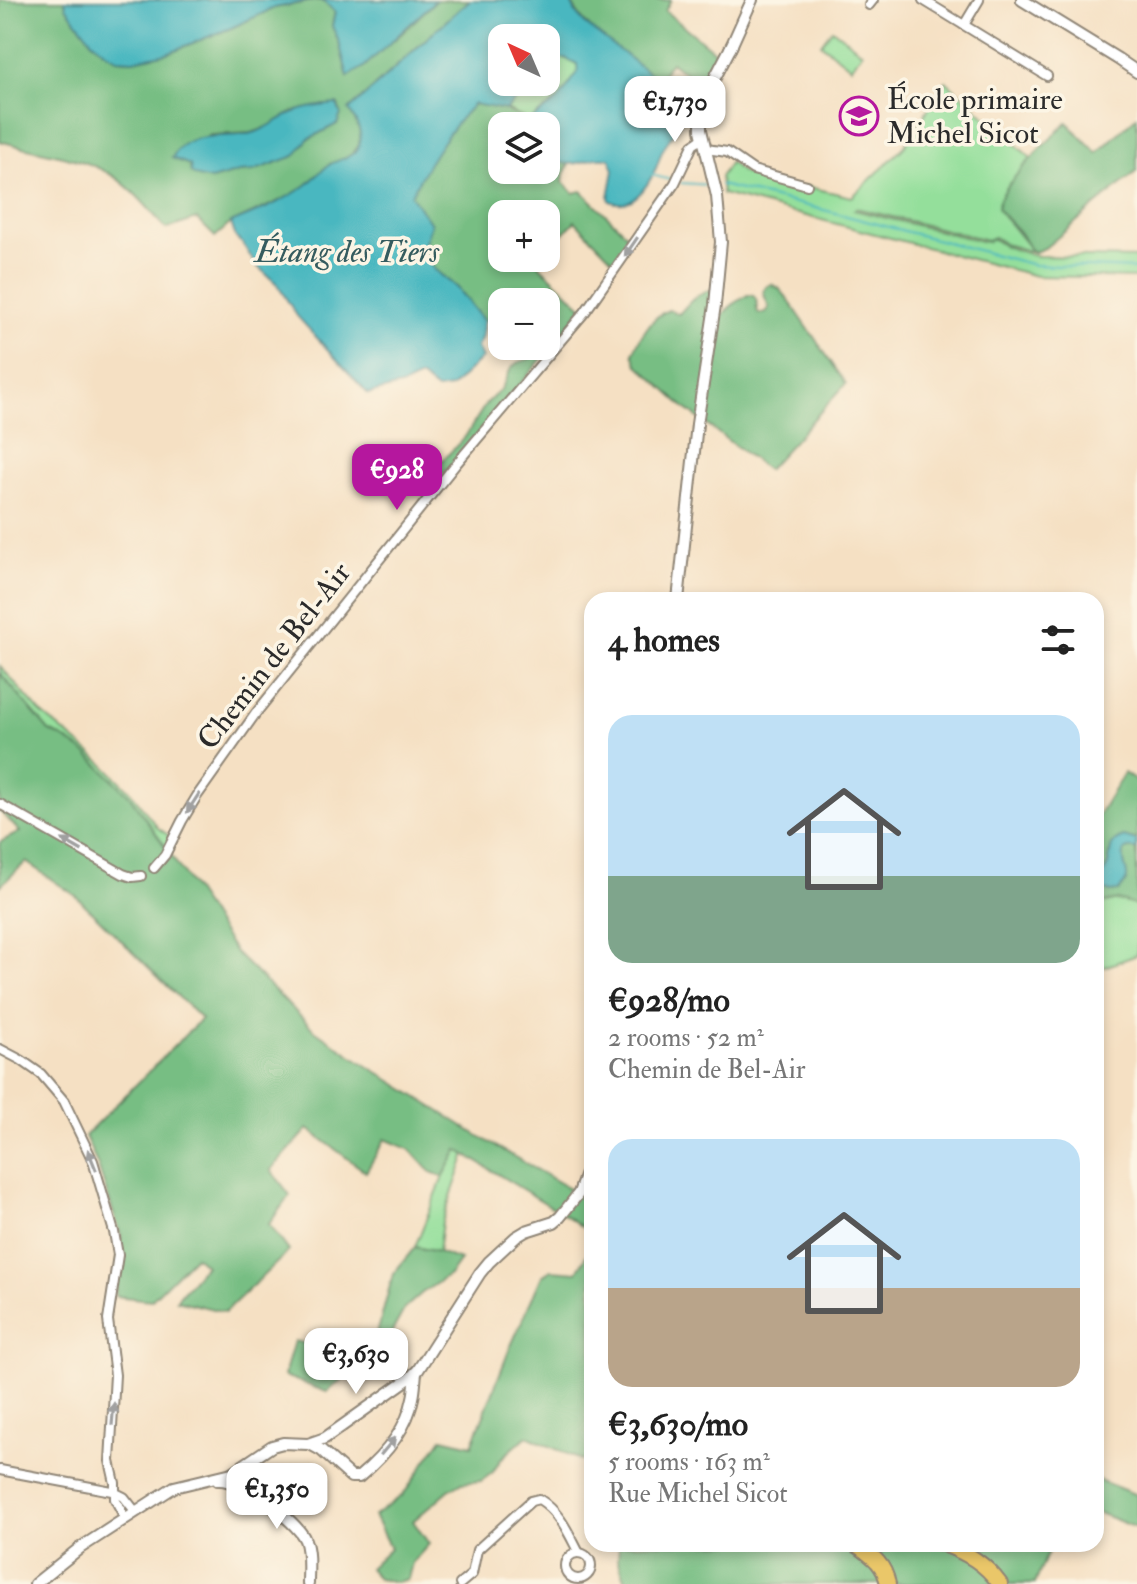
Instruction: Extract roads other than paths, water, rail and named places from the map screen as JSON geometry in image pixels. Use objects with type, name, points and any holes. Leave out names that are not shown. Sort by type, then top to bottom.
[{"type":"main road","points":[[866,1552],[880,1563],[888,1584]]},
{"type":"main road","points":[[961,1552],[986,1567],[1000,1584]]},
{"type":"street","points":[[679,592],[721,242],[715,185],[700,123],[701,109],[752,0]]},
{"type":"street","points":[[923,0],[1047,76]]},
{"type":"street","points":[[964,25],[979,0]]},
{"type":"street","points":[[1022,0],[1137,72]]},
{"type":"street","points":[[704,143],[727,152],[749,169],[807,185]]},
{"type":"street","name":"Chemin de Bel-Air","points":[[154,868],[165,855],[189,808],[262,705],[456,464],[585,312],[676,180],[693,145],[704,143]]},
{"type":"street","points":[[0,804],[123,874],[141,876]]},
{"type":"street","points":[[0,1049],[41,1074],[64,1101],[93,1161],[114,1232],[118,1255],[108,1320],[115,1375],[109,1456],[116,1502],[125,1518]]},
{"type":"street","points":[[308,1444],[334,1433],[416,1373],[489,1262],[521,1234],[560,1217],[579,1193],[584,1179]]},
{"type":"street","points":[[36,1584],[80,1548],[167,1492],[234,1477],[272,1446],[308,1444],[319,1448],[351,1477],[359,1477],[402,1429],[413,1399],[416,1373]]},
{"type":"street","points":[[0,1470],[115,1492],[124,1497],[135,1511]]},
{"type":"street","points":[[234,1477],[284,1514],[301,1532],[308,1556],[308,1584]]},
{"type":"street","points":[[460,1584],[472,1574],[477,1550],[531,1501],[539,1499],[550,1506],[559,1516],[579,1553]]},
{"type":"water","points":[[65,0],[315,0],[274,8],[167,53],[133,60],[117,59],[92,41],[66,7]]},
{"type":"water","points":[[319,0],[436,0],[364,67],[348,77],[332,26],[335,12]]},
{"type":"water","name":"Étang des Tiers","points":[[470,0],[570,0],[586,25],[674,92],[685,112],[644,189],[625,203],[610,201],[614,170],[610,159],[595,158],[573,164],[560,162],[560,112],[541,112],[558,100],[578,72],[577,64],[560,58],[560,24],[488,24],[488,96],[520,96],[506,110],[474,104],[439,147],[411,195],[431,224],[422,252],[484,321],[477,347],[482,358],[451,388],[437,390],[420,377],[404,385],[368,394],[297,316],[277,284],[255,264],[236,238],[231,223],[287,197],[329,165],[354,153],[360,136],[349,110]]},
{"type":"water","points":[[337,104],[341,114],[337,124],[308,139],[295,156],[253,171],[211,180],[198,177],[191,173],[190,165],[172,158],[179,148],[198,138],[256,132],[300,110]]},
{"type":"water","points":[[1124,837],[1137,841],[1137,849],[1124,851],[1126,881],[1118,891],[1110,892],[1104,889],[1104,873],[1112,845]]},
{"type":"waterway","points":[[652,175],[674,181]]},
{"type":"waterway","points":[[681,183],[710,185]]},
{"type":"waterway","points":[[720,185],[1034,265],[1137,269]]},
{"type":"place","name":"École primaire Michel Sicot","points":[[859,116]]}]
